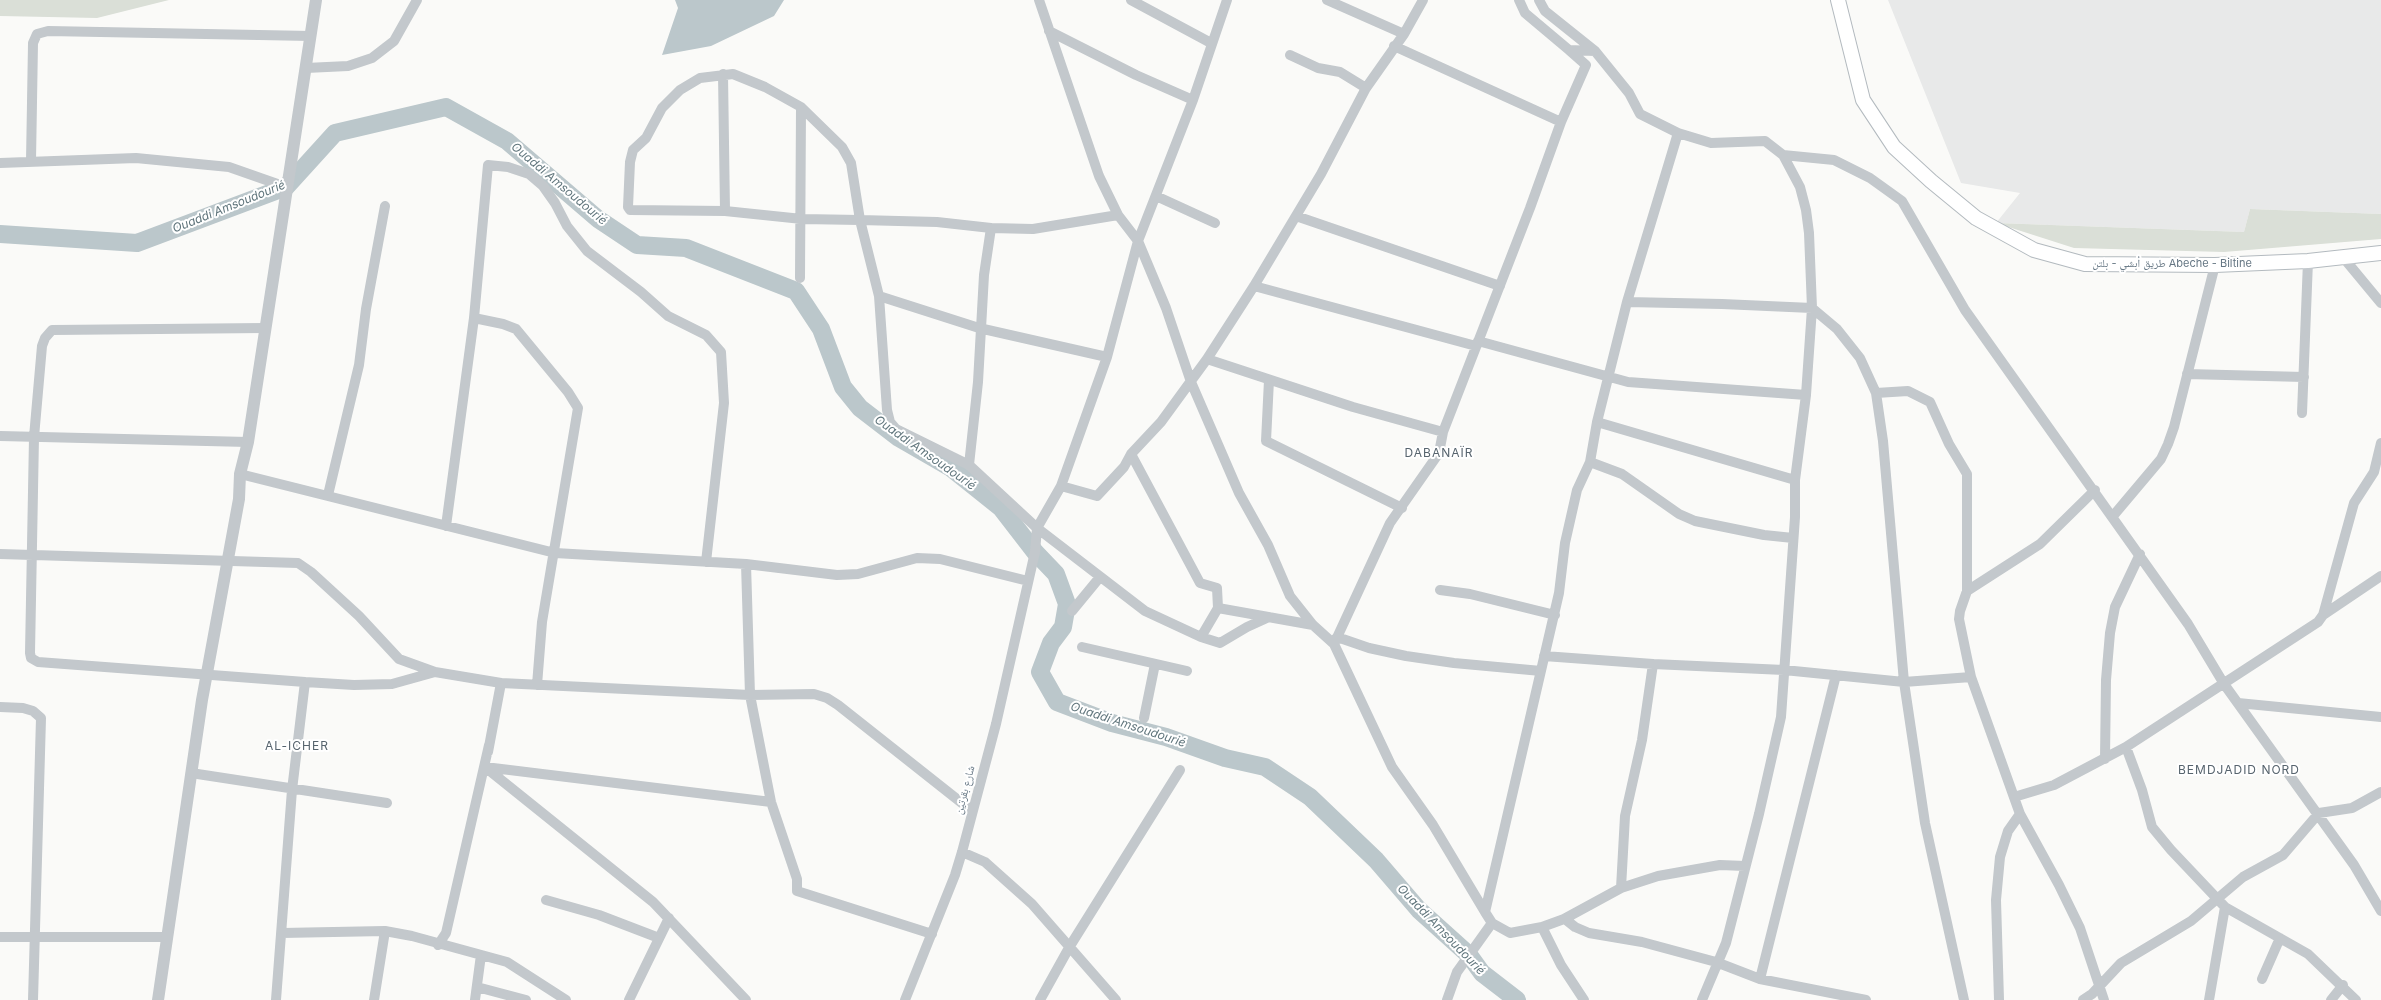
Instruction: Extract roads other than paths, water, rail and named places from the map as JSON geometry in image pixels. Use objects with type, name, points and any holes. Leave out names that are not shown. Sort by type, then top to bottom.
[{"type":"main road","name":"طريق أبشي - بلتن Abeche - Biltine","points":[[1838,0],[1863,100],[1894,147],[1931,181],[1976,218],[2034,250],[2085,264],[2215,266],[2308,261],[2342,256],[2381,253]]},
{"type":"street","points":[[158,1000],[207,674],[226,561],[239,499],[240,474],[248,442],[286,187],[316,0]]},
{"type":"street","points":[[306,68],[348,66],[372,58],[394,41],[417,0]]},
{"type":"street","points":[[1039,0],[1099,176],[1118,215],[1138,241],[1166,308],[1191,382],[1239,493],[1268,545],[1290,596],[1313,625],[1336,640],[1406,656],[1454,663],[1541,671]]},
{"type":"street","points":[[1131,0],[1211,43]]},
{"type":"street","points":[[1037,528],[1061,486],[1107,356],[1138,241],[1193,100],[1211,43],[1227,0]]},
{"type":"street","points":[[1327,0],[1404,34]]},
{"type":"street","points":[[1061,486],[1097,496],[1124,467],[1131,454],[1162,422],[1207,359],[1254,286],[1296,216],[1366,88],[1394,46],[1404,34],[1423,0]]},
{"type":"street","points":[[1518,0],[1525,13],[1586,65],[1561,122],[1500,286],[1443,432],[1439,453],[1387,530],[1336,640],[1392,767],[1433,825],[1492,923],[1510,933],[1542,927],[1565,919],[1621,888],[1658,876],[1720,865],[1745,866]]},
{"type":"street","points":[[1539,0],[1545,11],[1595,51],[1629,93],[1640,114],[1678,133],[1711,143],[1765,141],[1783,155],[1800,187],[1806,210],[1809,233],[1812,308],[1806,395],[1795,480],[1793,538],[1780,717],[1759,814],[1726,943],[1716,962],[1702,1000]]},
{"type":"street","points":[[30,162],[33,43],[37,34],[48,31],[310,36]]},
{"type":"street","points":[[1049,31],[1136,75],[1193,100]]},
{"type":"street","points":[[1394,46],[1561,122]]},
{"type":"street","points":[[1569,50],[1595,51]]},
{"type":"street","points":[[1290,55],[1318,68],[1340,72],[1366,88]]},
{"type":"street","points":[[1118,215],[1033,229],[991,228],[937,222],[860,220],[802,219],[725,211],[630,210],[628,206],[630,162],[634,150],[646,138],[662,108],[680,90],[700,78],[723,74],[741,77],[801,108],[842,148],[851,163],[860,220],[879,296],[887,410],[890,422],[896,430],[970,465],[1037,528],[1145,611],[1173,626],[1220,643],[1247,627],[1269,617]]},
{"type":"street","points":[[723,74],[725,211]]},
{"type":"street","points":[[800,278],[802,219],[801,108]]},
{"type":"street","points":[[1485,912],[1544,656],[1555,615],[1566,536],[1577,490],[1590,462],[1607,377],[1627,302],[1678,133]]},
{"type":"street","points":[[1783,155],[1834,160],[1870,178],[1902,201],[1965,310],[2140,554],[2188,624],[2224,684],[2319,813],[2354,865],[2381,911]]},
{"type":"street","points":[[0,163],[136,158],[229,167],[286,187]]},
{"type":"street","points":[[446,526],[474,318],[488,165],[508,167],[529,174],[543,186],[556,203],[567,226],[587,250],[641,292],[668,316],[706,335],[722,352],[724,404],[706,562]]},
{"type":"street","points":[[1156,196],[1215,223]]},
{"type":"street","points":[[328,495],[359,365],[366,309],[385,206]]},
{"type":"street","points":[[1296,216],[1500,286]]},
{"type":"street","points":[[970,465],[978,382],[979,328],[984,275],[991,228]]},
{"type":"street","points":[[2342,256],[2381,303]]},
{"type":"street","points":[[2302,413],[2308,261]]},
{"type":"street","points":[[2113,516],[2161,459],[2174,427],[2215,266]]},
{"type":"street","points":[[1254,286],[1628,382],[1806,395]]},
{"type":"street","points":[[879,296],[979,328],[1107,356]]},
{"type":"street","points":[[1627,302],[1728,304],[1812,308],[1837,329],[1860,358],[1876,393],[1883,441],[1904,682],[1925,823],[1964,1000]]},
{"type":"street","points":[[474,318],[503,324],[516,329],[568,392],[578,408],[555,553],[542,622],[537,685]]},
{"type":"street","points":[[265,328],[52,330],[42,346],[34,437],[31,554],[31,658],[38,662],[354,685],[392,684],[435,672]]},
{"type":"street","points":[[1207,359],[1353,407],[1443,432]]},
{"type":"street","points":[[2187,374],[2304,377]]},
{"type":"street","points":[[1269,380],[1266,441],[1402,508]]},
{"type":"street","points":[[1876,393],[1908,391],[1930,402],[1949,444],[1967,474],[1967,592],[1960,611],[1959,619],[1971,676],[2020,814],[2060,885],[2080,928],[2104,1000]]},
{"type":"street","points":[[1597,422],[1795,480]]},
{"type":"street","points":[[0,436],[248,442]]},
{"type":"street","points":[[2323,615],[2338,553],[2354,503],[2374,472],[2381,443]]},
{"type":"street","points":[[1131,454],[1200,582],[1217,588],[1218,608],[1201,637]]},
{"type":"street","points":[[1590,462],[1622,474],[1679,514],[1695,521],[1764,535],[1793,538]]},
{"type":"street","points":[[240,474],[555,553],[746,564],[837,575],[858,574],[917,558],[940,559],[1028,581]]},
{"type":"street","points":[[1967,592],[2040,544],[2095,490]]},
{"type":"street","name":"شارع بقرتين","points":[[905,1000],[955,875],[962,852],[996,724],[1035,552],[1037,528]]},
{"type":"street","points":[[0,554],[298,564],[303,566],[359,616],[399,659],[435,672],[501,683],[750,695],[814,694],[827,698],[972,811]]},
{"type":"street","points":[[2105,758],[2106,680],[2110,633],[2115,607],[2140,554]]},
{"type":"street","points":[[746,564],[750,695],[772,802],[797,880],[797,891],[932,934]]},
{"type":"street","points":[[2014,798],[2054,785],[2126,747],[2318,622],[2323,615],[2381,576]]},
{"type":"street","points":[[1072,611],[1100,577]]},
{"type":"street","points":[[1440,590],[1470,594],[1555,615]]},
{"type":"street","points":[[1218,608],[1313,625]]},
{"type":"street","points":[[1082,647],[1187,671]]},
{"type":"street","points":[[1544,656],[1653,664],[1784,670],[1904,682],[1971,676]]},
{"type":"street","points":[[1144,718],[1155,664]]},
{"type":"street","points":[[1621,888],[1625,816],[1642,740],[1653,664]]},
{"type":"street","points":[[1760,979],[1836,675]]},
{"type":"street","points":[[276,1000],[292,790],[305,682]]},
{"type":"street","points":[[485,768],[501,683]]},
{"type":"street","points":[[2238,703],[2381,718]]},
{"type":"street","points":[[0,707],[24,708],[33,711],[41,718],[33,937],[33,1000]]},
{"type":"street","points":[[438,945],[446,933],[489,745]]},
{"type":"street","points":[[2126,747],[2142,790],[2152,827],[2171,850],[2225,907],[2308,954],[2343,985],[2356,1000]]},
{"type":"street","points":[[485,768],[772,802]]},
{"type":"street","points":[[485,768],[624,879],[670,918],[746,1000]]},
{"type":"street","points":[[1040,1000],[1070,946],[1180,770]]},
{"type":"street","points":[[192,773],[292,790],[387,802]]},
{"type":"street","points":[[2083,1000],[2100,986],[2121,964],[2190,921],[2244,877],[2283,855],[2319,813],[2352,808],[2381,792]]},
{"type":"street","points":[[1999,1000],[1996,900],[2000,857],[2008,831],[2020,814]]},
{"type":"street","points":[[962,852],[984,862],[1032,904],[1116,1000]]},
{"type":"street","points":[[546,900],[599,915],[659,938]]},
{"type":"street","points":[[2209,1000],[2225,907]]},
{"type":"street","points":[[629,1000],[670,918]]},
{"type":"street","points":[[1565,919],[1575,928],[1589,933],[1642,942],[1716,962],[1760,979],[1866,1000]]},
{"type":"street","points":[[1447,1000],[1457,972],[1492,923]]},
{"type":"street","points":[[1542,927],[1561,965],[1584,1000]]},
{"type":"street","points":[[282,933],[385,930],[412,936],[438,945],[507,962],[566,1000]]},
{"type":"street","points":[[374,1000],[385,930]]},
{"type":"street","points":[[0,937],[167,937]]},
{"type":"street","points":[[2262,979],[2280,938]]},
{"type":"street","points":[[475,1000],[481,955]]},
{"type":"street","points":[[2331,1000],[2343,985]]},
{"type":"street","points":[[477,987],[526,1000]]},
{"type":"waterway","name":"Ouaddi Amsoudourié","points":[[0,234],[137,243],[286,187],[335,133],[446,107],[507,141],[598,219],[637,245],[686,248],[796,291],[821,329],[843,387],[860,408],[899,438],[951,468],[1001,508],[1035,552],[1056,574],[1067,604],[1063,627],[1051,643],[1040,672],[1057,702],[1112,723],[1166,737],[1225,758],[1265,767],[1310,797],[1376,860],[1419,910],[1469,955],[1482,973],[1517,1000]]},
{"type":"district","name":"DABANAÏR","points":[[1439,453]]},
{"type":"district","name":"AL-ICHER","points":[[297,746]]},
{"type":"district","name":"BEMDJADID NORD","points":[[2239,770]]}]
